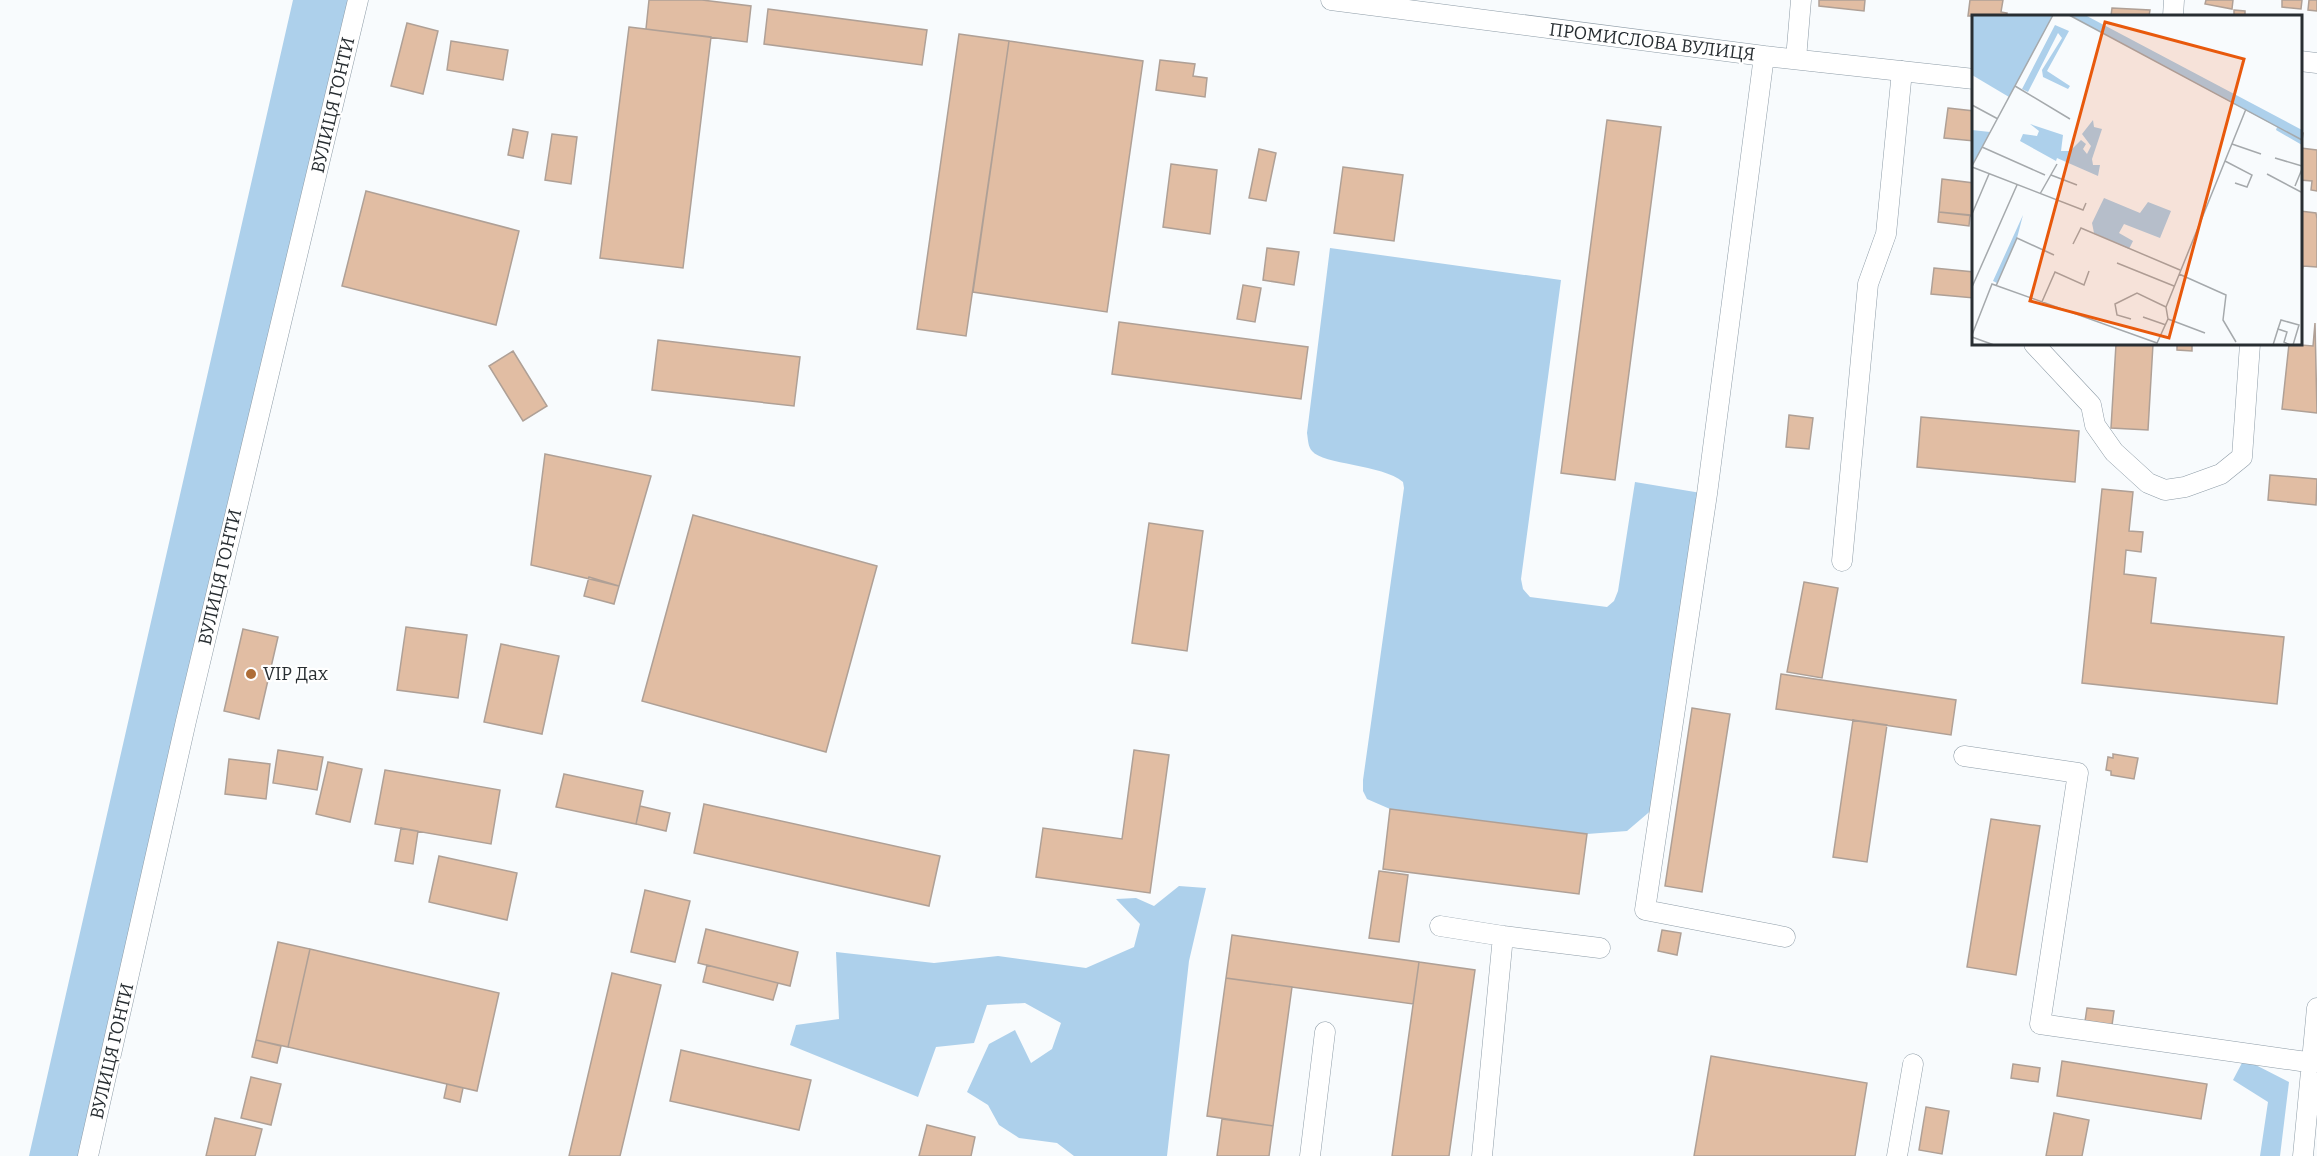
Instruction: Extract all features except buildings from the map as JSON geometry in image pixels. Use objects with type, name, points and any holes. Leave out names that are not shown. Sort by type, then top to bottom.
[{"type":"street","name":"ВУЛИЦЯ ГОНТИ","points":[[88,1156],[186,721],[358,0]]},
{"type":"street","name":"ПРОМИСЛОВА ВУЛИЦЯ","points":[[1331,0],[1764,56],[1972,79]]},
{"type":"street","points":[[1796,59],[1801,0]]},
{"type":"street","points":[[2173,15],[2174,0]]},
{"type":"street","points":[[1764,56],[1707,494],[1645,910],[1785,937]]},
{"type":"street","points":[[2302,62],[2317,63]]},
{"type":"street","points":[[1842,561],[1868,284],[1886,234],[1902,71]]},
{"type":"street","points":[[2035,345],[2091,405],[2095,425],[2114,452],[2148,483],[2165,490],[2185,487],[2221,474],[2242,457],[2250,345]]},
{"type":"street","points":[[1964,756],[2078,773],[2040,1024],[2314,1063]]},
{"type":"street","points":[[1440,926],[1600,948]]},
{"type":"street","points":[[1482,1156],[1503,936]]},
{"type":"street","points":[[2303,1156],[2314,1063],[2317,1008]]},
{"type":"street","points":[[1310,1156],[1325,1032]]},
{"type":"street","points":[[1897,1156],[1912,1064]]},
{"type":"shaded area","points":[[293,0],[358,0],[88,1156],[29,1156]]},
{"type":"shaded area","points":[[1330,248],[1561,280],[1521,579],[1523,589],[1530,597],[1607,607],[1614,601],[1618,591],[1635,482],[1707,494],[1661,802],[1627,831],[1587,834],[1390,809],[1367,799],[1363,791],[1363,780],[1404,488],[1403,482],[1394,476],[1318,456],[1309,445],[1307,433]]},
{"type":"shaded area","points":[[1179,886],[1206,888],[1189,961],[1167,1156],[1074,1156],[1057,1143],[1019,1138],[999,1125],[988,1105],[967,1092],[989,1044],[1015,1030],[1031,1063],[1052,1049],[1061,1023],[1025,1003],[987,1005],[974,1043],[936,1047],[918,1097],[790,1045],[796,1025],[839,1019],[836,952],[934,963],[998,956],[1086,968],[1134,947],[1140,924],[1116,899],[1136,898],[1154,906]]},
{"type":"shaded area","points":[[2244,1059],[2289,1082],[2280,1156],[2260,1156],[2268,1102],[2233,1080]]},
{"type":"place","name":"VIP Дах","points":[[251,674]]}]
